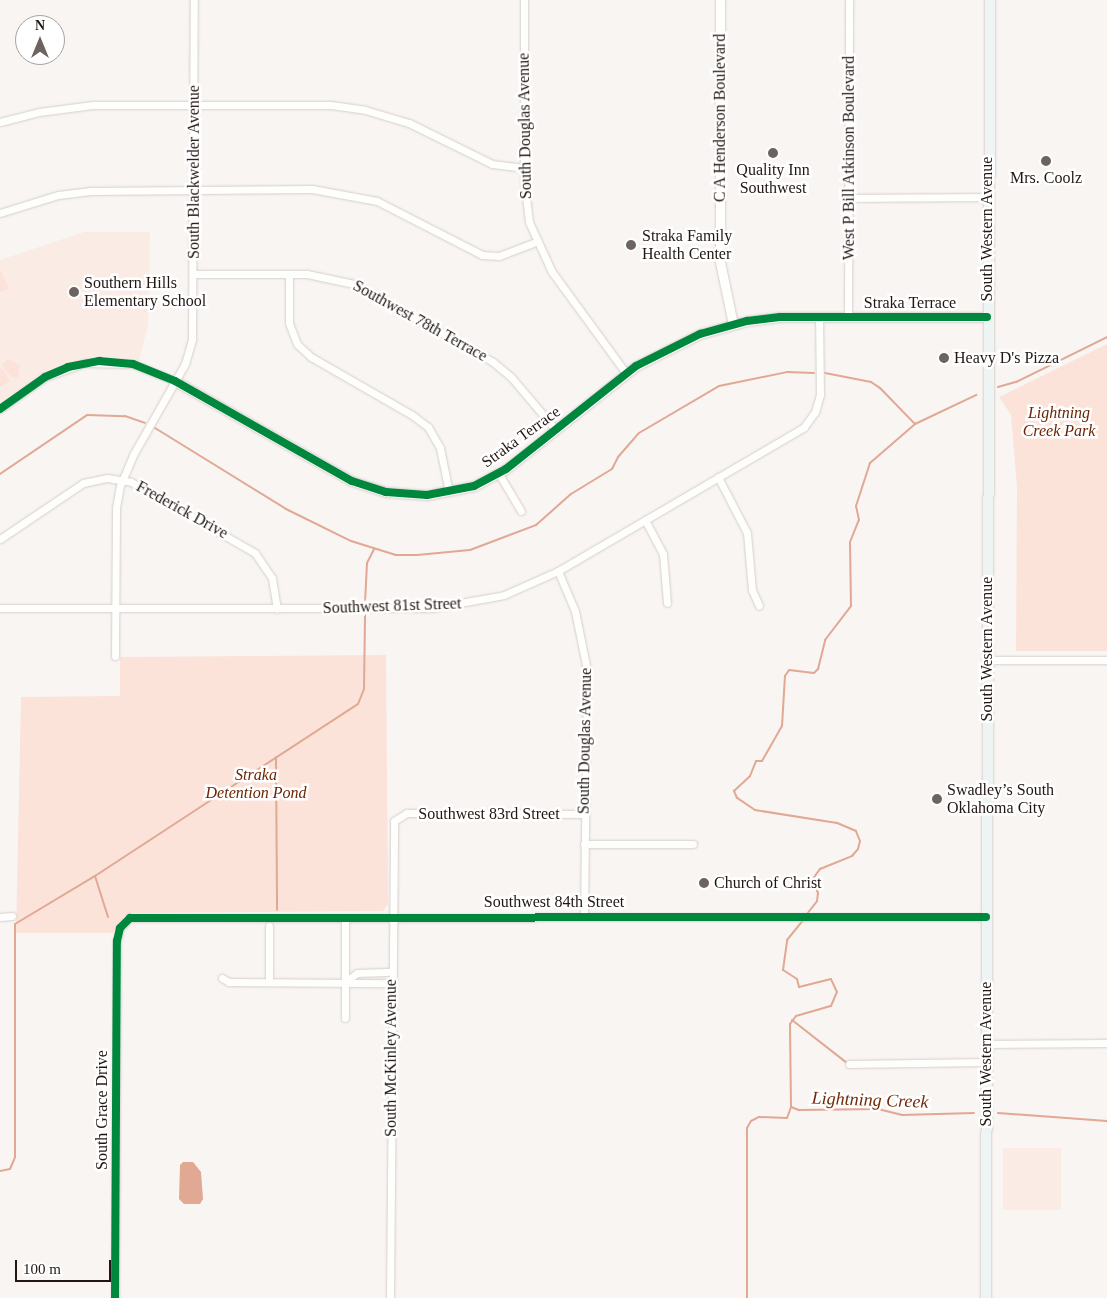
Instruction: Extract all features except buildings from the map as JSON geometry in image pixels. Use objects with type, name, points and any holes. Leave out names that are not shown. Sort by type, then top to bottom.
[{"type":"main road","name":"South Western Avenue","points":[[986,1298],[987,317],[990,0]]},
{"type":"street","name":"South Blackwelder Avenue","points":[[116,656],[116,508],[122,480],[175,381],[192,339],[194,274],[194,0]]},
{"type":"street","name":"South Douglas Avenue","points":[[524,0],[524,168],[527,210],[536,242],[552,272],[626,373]]},
{"type":"street","name":"C A Henderson Boulevard","points":[[720,0],[720,262],[733,324]]},
{"type":"street","name":"West P Bill Atkinson Boulevard","points":[[848,317],[849,0]]},
{"type":"street","points":[[0,122],[75,106],[306,104],[359,109],[424,128],[492,164],[524,168]]},
{"type":"street","points":[[0,213],[74,192],[312,189],[352,194],[406,214],[487,256],[504,255],[536,242]]},
{"type":"street","points":[[849,198],[988,198]]},
{"type":"street","name":"Southwest 78th Terrace","points":[[194,274],[319,275],[354,284],[471,347],[511,377],[556,430]]},
{"type":"street","points":[[289,274],[289,323],[297,344],[311,357],[412,415],[428,427],[440,448],[449,492]]},
{"type":"street","name":"Straka Terrace","points":[[0,408],[45,377],[85,363],[134,364],[175,381],[359,484],[410,496],[449,492],[474,486],[499,474],[626,373],[681,341],[733,324],[780,317],[987,317]]},
{"type":"street","name":"Southwest 81st Street","points":[[0,608],[277,609],[458,606],[504,595],[558,571],[797,432],[812,418],[820,395],[819,317]]},
{"type":"street","points":[[499,474],[521,511]]},
{"type":"street","points":[[718,477],[747,533],[752,590],[759,606]]},
{"type":"street","name":"Frederick Drive","points":[[0,539],[84,483],[104,478],[122,480],[146,489],[255,553],[272,578],[277,609]]},
{"type":"street","points":[[645,520],[663,554],[667,603]]},
{"type":"street","name":"South Douglas Avenue","points":[[558,571],[575,612],[587,664],[584,916]]},
{"type":"street","points":[[987,660],[1107,660]]},
{"type":"street","name":"Southwest 83rd Street","points":[[395,818],[407,813],[584,814]]},
{"type":"street","name":"South McKinley Avenue","points":[[390,1298],[392,916],[395,818]]},
{"type":"street","points":[[584,844],[693,844]]},
{"type":"street","points":[[0,917],[12,916]]},
{"type":"street","name":"Southwest 84th Street","points":[[123,924],[140,916],[986,917]]},
{"type":"street","points":[[345,923],[345,1018]]},
{"type":"street","name":"South Grace Drive","points":[[115,1298],[117,941],[123,924]]},
{"type":"street","points":[[269,926],[269,982]]},
{"type":"street","points":[[345,982],[356,973],[392,972]]},
{"type":"street","points":[[222,978],[230,982],[392,983]]},
{"type":"street","points":[[986,1044],[1107,1043]]},
{"type":"street","points":[[849,1064],[986,1062]]},
{"type":"shaded area","name":"Southern Hills Elementary School","points":[[84,232],[150,232],[148,325],[139,361],[97,357],[68,363],[38,377],[0,403],[0,260]]},
{"type":"shaded area","points":[[1003,1148],[1061,1148],[1061,1210],[1003,1210]]},
{"type":"shaded area","points":[[183,1162],[193,1162],[201,1172],[203,1199],[200,1204],[184,1204],[179,1199],[180,1165]]},
{"type":"green space","points":[[0,269],[9,288],[0,292]]},
{"type":"green space","name":"Lightning Creek Park","points":[[1107,344],[1107,651],[1016,651],[1017,487],[1011,415],[999,397]]},
{"type":"green space","points":[[8,359],[20,365],[18,378],[12,377],[4,369],[3,363]]},
{"type":"green space","points":[[2,368],[10,381],[0,387],[0,369]]},
{"type":"green space","name":"Straka Detention Pond","points":[[386,655],[388,904],[383,911],[131,913],[124,917],[113,933],[16,933],[21,697],[120,696],[120,657]]},
{"type":"waterway","name":"Lightning Creek","points":[[998,387],[1016,382],[1107,337]]},
{"type":"waterway","points":[[155,428],[286,509],[351,541],[396,555],[417,555],[470,550],[536,525],[571,494],[612,469],[618,457],[639,433],[719,386],[787,372],[814,373]]},
{"type":"waterway","points":[[825,373],[871,382],[880,388],[915,424]]},
{"type":"waterway","name":"Lightning Creek","points":[[807,914],[817,901],[818,893],[812,880],[820,869],[852,856],[858,849],[860,841],[856,831],[837,823],[755,810],[737,798],[734,791],[750,776],[756,761],[762,761],[782,726],[785,676],[789,670],[814,673],[818,669],[825,640],[851,606],[850,542],[859,520],[856,506],[870,463],[915,424],[976,395]]},
{"type":"waterway","points":[[0,474],[87,415],[125,416],[145,423]]},
{"type":"waterway","points":[[365,603],[367,563],[374,549]]},
{"type":"waterway","points":[[0,1171],[10,1169],[15,1157],[15,924],[95,876],[358,704],[364,689],[365,614]]},
{"type":"waterway","points":[[276,757],[277,910]]},
{"type":"waterway","points":[[95,876],[108,917]]},
{"type":"waterway","name":"Lightning Creek","points":[[747,1298],[747,1128],[751,1121],[759,1117],[787,1118],[791,1107],[790,1024],[796,1016],[831,1006],[837,992],[831,979],[799,987],[797,979],[783,970],[787,940],[803,920]]},
{"type":"waterway","points":[[792,1020],[847,1063]]},
{"type":"waterway","name":"Lightning Creek","points":[[791,1107],[799,1110],[878,1109],[902,1115],[974,1113]]},
{"type":"waterway","name":"Lightning Creek","points":[[998,1113],[1107,1121]]},
{"type":"cycle path","points":[[0,409],[45,377],[68,367],[99,361],[133,364],[175,381],[352,481],[386,492],[427,495],[474,486],[506,469],[636,366],[700,334],[747,321],[780,317],[987,317]]},
{"type":"cycle path","points":[[115,1298],[117,941],[120,928],[130,918],[986,917]]},
{"type":"place","name":"Quality Inn Southwest","points":[[773,153]]},
{"type":"place","name":"Mrs. Coolz","points":[[1046,161]]},
{"type":"place","name":"Straka Family Health Center","points":[[631,245]]},
{"type":"place","name":"Southern Hills Elementary School","points":[[74,292]]},
{"type":"place","name":"Heavy D's Pizza","points":[[944,358]]},
{"type":"place","name":"Swadley’s South Oklahoma City","points":[[937,799]]},
{"type":"place","name":"Church of Christ","points":[[704,883]]}]
